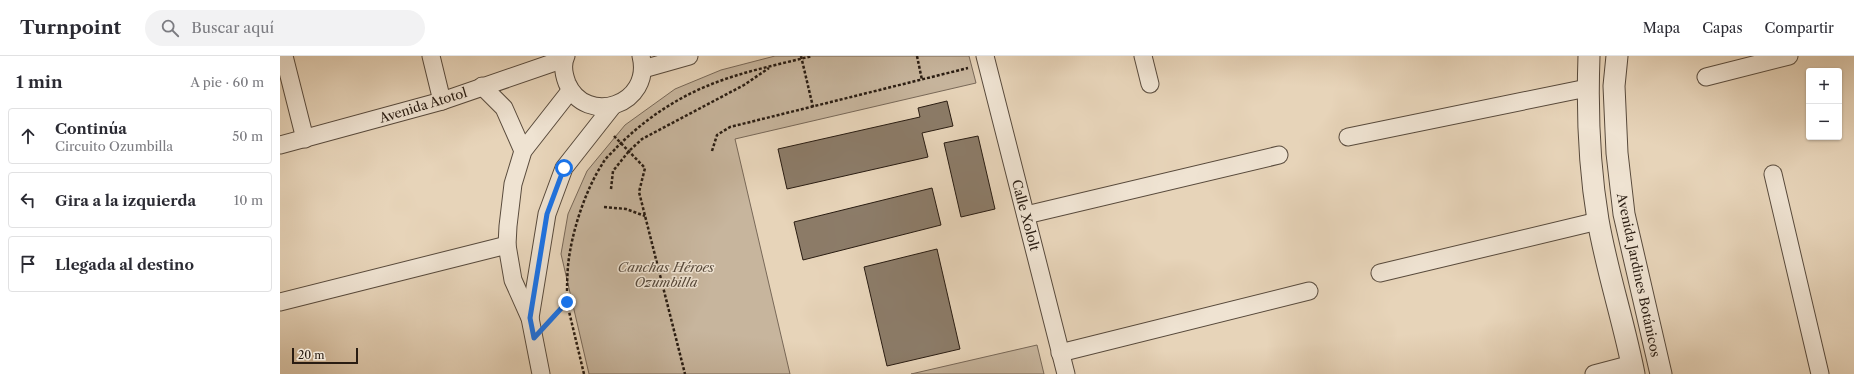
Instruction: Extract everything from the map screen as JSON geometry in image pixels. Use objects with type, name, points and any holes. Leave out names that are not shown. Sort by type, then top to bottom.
[{"type":"street","points":[[284,56],[305,139]]},
{"type":"street","points":[[431,56],[442,101]]},
{"type":"street","points":[[530,318],[547,214],[564,168],[612,107],[628,99],[639,86],[642,63],[689,56]]},
{"type":"street","points":[[1143,56],[1150,84]]},
{"type":"street","name":"Avenida Jardines Botánicos","points":[[1589,56],[1588,88],[1590,159],[1598,221],[1633,369]]},
{"type":"street","name":"Avenida Jardines Botánicos","points":[[1617,56],[1614,86],[1618,153],[1624,214],[1661,374]]},
{"type":"street","points":[[1706,77],[1789,56]]},
{"type":"street","points":[[565,58],[564,76],[570,91],[588,105],[612,107]]},
{"type":"street","name":"Avenida Atotol","points":[[280,145],[442,101],[565,58]]},
{"type":"street","name":"Calle Xololt","points":[[986,59],[1066,374]]},
{"type":"street","points":[[482,86],[504,108],[523,151]]},
{"type":"street","points":[[1348,137],[1588,88]]},
{"type":"street","points":[[541,374],[530,318],[513,280],[507,245],[514,184],[523,151],[570,91]]},
{"type":"street","points":[[1026,215],[1279,155]]},
{"type":"street","points":[[1773,174],[1820,374]]},
{"type":"street","points":[[1380,273],[1598,221]]},
{"type":"street","points":[[280,302],[507,245]]},
{"type":"street","points":[[1060,353],[1309,291]]},
{"type":"street","points":[[1594,374],[1633,369]]},
{"type":"path","points":[[584,374],[567,302],[568,264],[574,233],[586,197],[603,162],[635,130],[669,105],[708,86],[802,57],[812,56]]},
{"type":"path","points":[[918,56],[922,80]]},
{"type":"path","points":[[802,57],[813,107]]},
{"type":"path","points":[[712,151],[717,135],[730,127],[922,80],[986,59]]},
{"type":"path","points":[[611,189],[613,171],[629,151],[642,139],[744,85],[771,66]]},
{"type":"path","points":[[600,121],[645,168],[639,192],[685,374]]},
{"type":"path","points":[[604,207],[626,209],[645,216]]},
{"type":"path","points":[[534,338],[567,302]]},
{"type":"green space","name":"Canchas Héroes Ozumbilla","points":[[775,56],[969,56],[976,83],[735,139],[790,374],[589,374],[561,254],[568,214],[587,171],[625,125],[675,89],[721,70]]},
{"type":"green space","points":[[1037,345],[1044,374],[911,374]]},
{"type":"building","points":[[947,101],[953,126],[922,133],[928,157],[787,189],[778,149],[920,117],[918,108]]},
{"type":"building","points":[[978,136],[995,209],[961,217],[944,143]]},
{"type":"building","points":[[932,188],[941,225],[803,260],[794,222]]},
{"type":"building","points":[[937,249],[960,349],[887,366],[864,267]]},
{"type":"route","points":[[564,168],[547,214],[530,318],[534,338],[567,302]]}]
